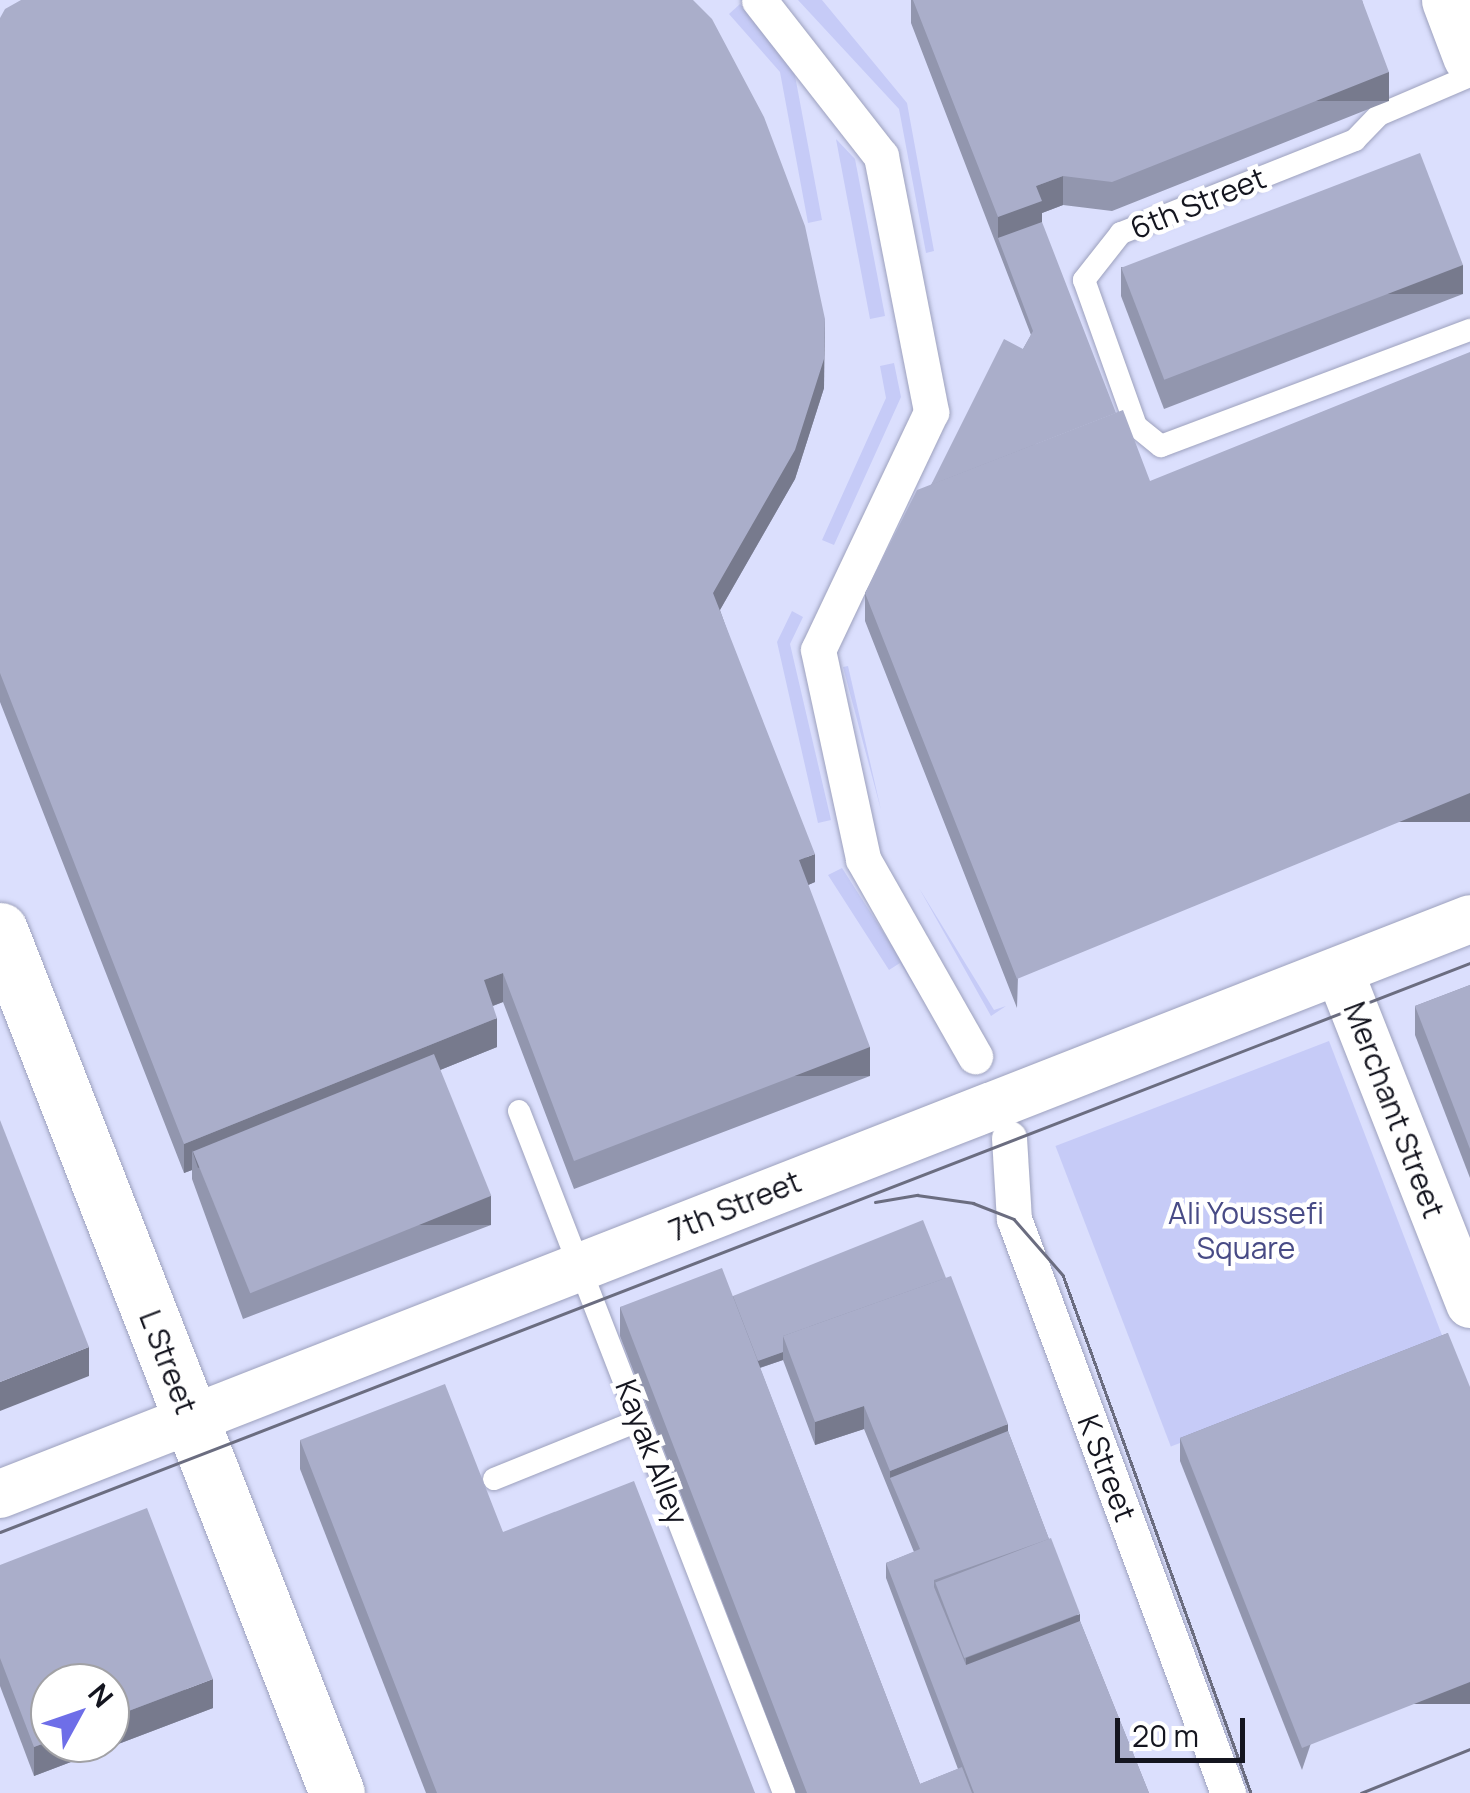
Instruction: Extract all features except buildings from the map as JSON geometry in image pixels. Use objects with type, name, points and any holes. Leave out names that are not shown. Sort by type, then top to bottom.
[{"type":"main road","points":[[1449,0],[1470,56]]},
{"type":"main road","name":"L Street","points":[[0,930],[337,1793]]},
{"type":"street","points":[[759,0],[881,156],[931,412],[818,650],[863,859],[976,1056]]},
{"type":"street","name":"7th Street","points":[[0,1494],[1470,919]]},
{"type":"street","name":"Merchant Street","points":[[1339,971],[1470,1304]]},
{"type":"street","name":"K Street","points":[[1009,1138],[1014,1219],[1228,1793]]},
{"type":"lane","name":"6th Street","points":[[1470,76],[1104,246],[1085,295],[1136,426],[1146,439],[1176,446],[1470,330]]},
{"type":"lane","name":"Kayak Alley","points":[[519,1111],[784,1793]]},
{"type":"lane","points":[[494,1479],[640,1420]]},
{"type":"green space","points":[[798,0],[822,0],[907,103],[934,251],[926,253],[899,109]]},
{"type":"green space","points":[[740,4],[793,65],[822,220],[808,223],[780,72],[729,14]]},
{"type":"green space","points":[[836,139],[855,159],[885,316],[870,319]]},
{"type":"green space","points":[[894,363],[901,397],[834,545],[822,540],[886,398],[880,366]]},
{"type":"green space","points":[[792,611],[803,617],[790,644],[831,820],[818,823],[777,642]]},
{"type":"green space","points":[[848,666],[881,810],[843,667]]},
{"type":"green space","points":[[842,868],[932,1008],[929,1010],[900,963],[889,970],[828,875]]},
{"type":"green space","points":[[919,888],[994,1010],[1006,1006],[991,1016]]},
{"type":"green space","name":"Ali Youssefi Square","points":[[1329,1041],[1444,1342],[1171,1447],[1055,1146]]},
{"type":"tram line","points":[[0,1532],[1470,963]]},
{"type":"tram line","points":[[875,1202],[917,1195],[973,1203],[1014,1219],[1063,1275],[1251,1793]]},
{"type":"tram line","points":[[1361,1793],[1470,1749]]}]
